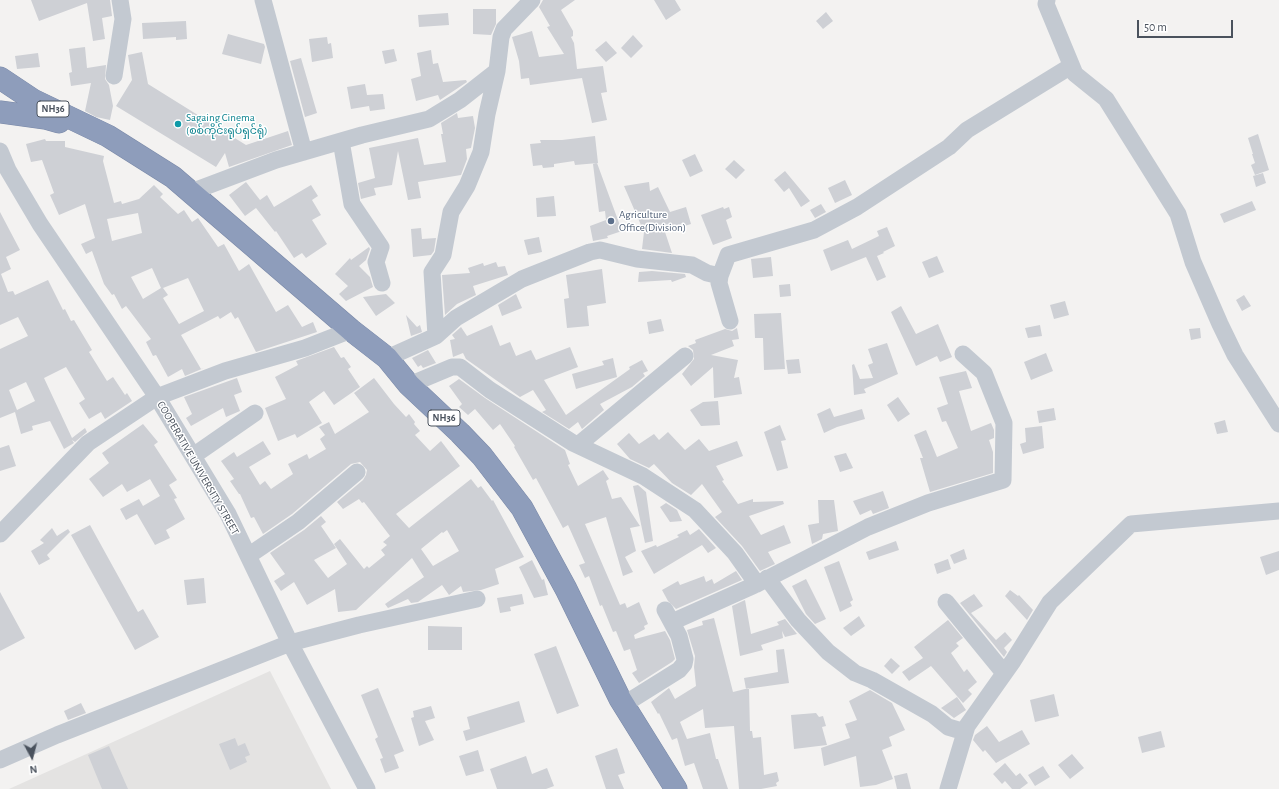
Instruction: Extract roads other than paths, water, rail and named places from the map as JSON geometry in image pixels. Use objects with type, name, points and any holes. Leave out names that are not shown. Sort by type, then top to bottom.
[{"type":"highway","name":"NH36","points":[[0,78],[33,100],[108,136],[156,165],[191,192],[351,330],[387,358],[409,385],[482,456],[522,508],[566,588],[623,705],[676,789]]},
{"type":"highway","name":"NH36","points":[[0,112],[45,118],[108,136]]},
{"type":"street","points":[[114,76],[123,19],[120,0]]},
{"type":"street","points":[[263,0],[304,152]]},
{"type":"street","points":[[436,336],[432,272],[443,255],[451,212],[467,186],[481,152],[487,114],[498,71],[501,37],[504,29],[532,0]]},
{"type":"street","points":[[1047,0],[1046,4],[1075,74],[1106,99],[1178,214],[1193,262],[1220,324],[1235,355],[1279,424]]},
{"type":"street","points":[[730,321],[719,283],[728,255],[814,230],[857,207],[949,147],[967,130],[1072,66]]},
{"type":"street","points":[[191,192],[276,160],[341,141],[429,119],[460,100],[498,71]]},
{"type":"street","points":[[341,141],[352,204],[381,247],[376,262],[382,283]]},
{"type":"street","name":"COOPERATIVE UNIVERSITY STREET","points":[[0,151],[8,170],[40,224]]},
{"type":"street","name":"COOPERATIVE UNIVERSITY STREET","points":[[0,170],[40,224],[157,397],[228,514],[290,643],[367,789]]},
{"type":"street","points":[[387,358],[436,336],[456,318],[522,280],[590,252],[600,250],[637,259],[692,265],[707,273],[720,276]]},
{"type":"street","points":[[0,534],[88,443],[157,397],[225,371],[305,348],[351,330]]},
{"type":"street","points":[[623,705],[679,670],[684,664],[685,659],[679,636],[668,616],[762,581],[868,527],[928,503],[1003,480],[1004,423],[984,372],[963,354]]},
{"type":"street","points":[[578,445],[685,356]]},
{"type":"street","points":[[409,385],[452,367],[460,367],[490,390],[578,445],[643,476],[695,510],[828,652],[855,673],[872,680],[932,714],[948,727],[965,732]]},
{"type":"street","points":[[193,456],[255,414]]},
{"type":"street","points":[[248,556],[298,522],[357,472]]},
{"type":"street","points":[[948,789],[967,726],[1013,661],[1050,602],[1131,524],[1279,511]]},
{"type":"street","points":[[0,760],[57,735],[290,643],[359,625],[477,599]]},
{"type":"street","points":[[946,602],[1004,673]]},
{"type":"place","name":"Sagaing Cinema (စစ်ကိုင်းရုပ်ရှင်ရုံ)","points":[[178,124]]},
{"type":"place","name":"Agriculture Office(Division)","points":[[611,221]]}]
